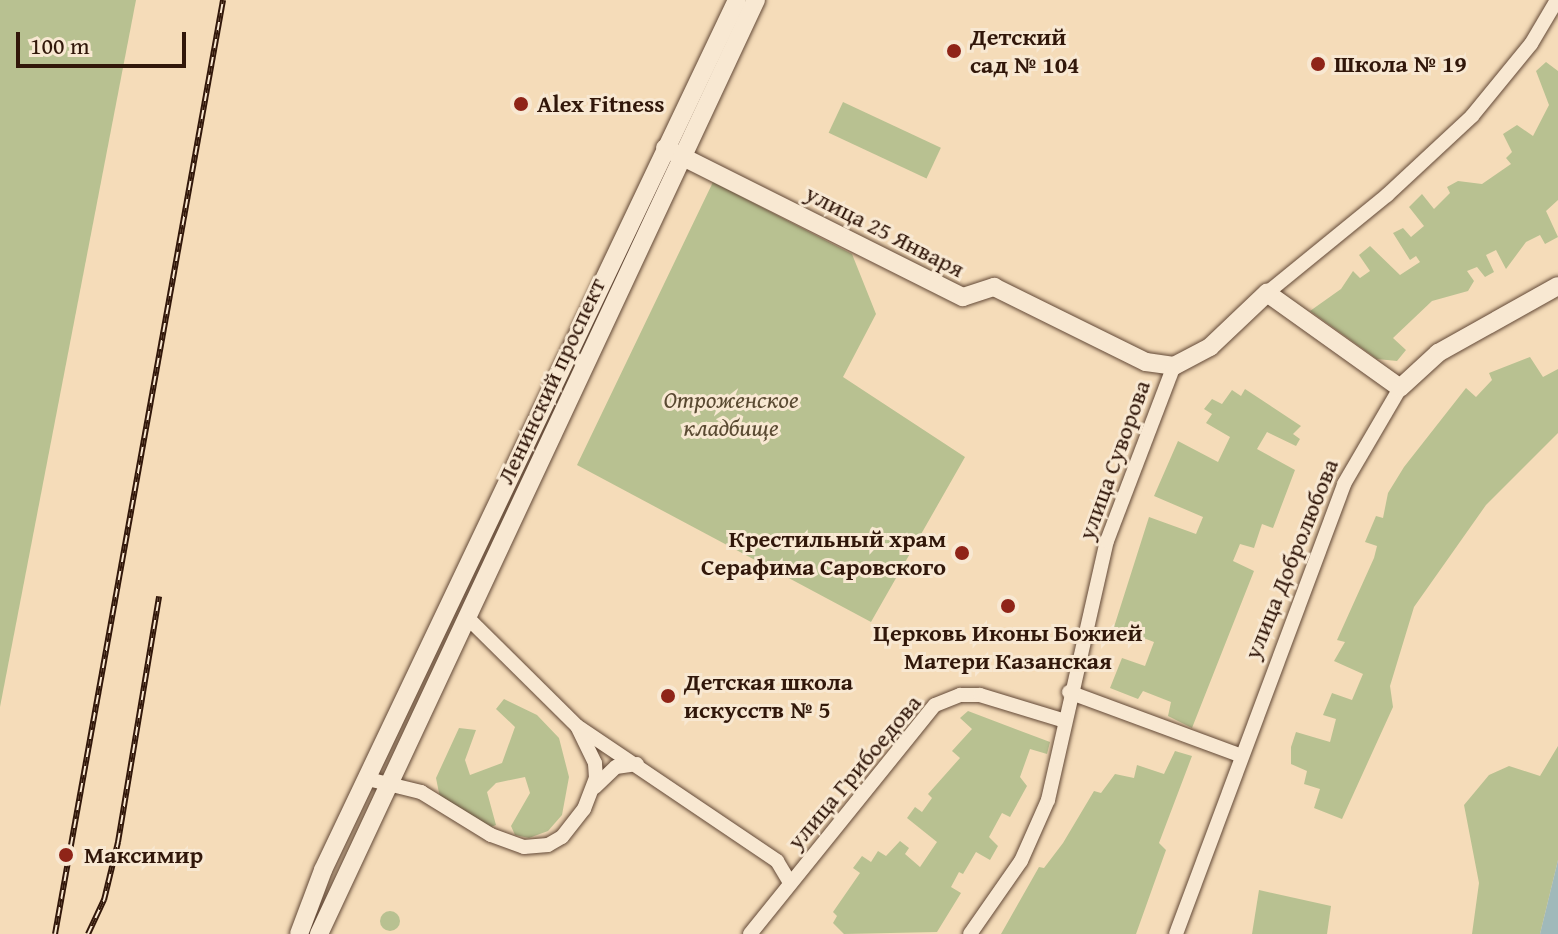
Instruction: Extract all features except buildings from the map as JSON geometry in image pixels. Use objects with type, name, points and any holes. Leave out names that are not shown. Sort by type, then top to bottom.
[{"type":"main road","name":"Ленинский проспект","points":[[299,934],[368,779],[737,0]]},
{"type":"main road","name":"Ленинский проспект","points":[[319,934],[756,0]]},
{"type":"main road","name":"улица 25 Января","points":[[665,148],[963,297],[994,287],[1146,362],[1174,366]]},
{"type":"main road","name":"улица Добролюбова","points":[[1400,388],[1438,353],[1558,286]]},
{"type":"main road","name":"улица Суворова","points":[[1174,366],[1210,347],[1267,293]]},
{"type":"main road","points":[[1267,293],[1400,388]]},
{"type":"main road","points":[[466,573],[467,586],[456,611],[468,618]]},
{"type":"street","name":"улица Суворова","points":[[1267,293],[1387,195],[1472,116],[1531,44],[1557,0]]},
{"type":"street","name":"улица Суворова","points":[[970,934],[1021,861],[1048,800],[1069,692],[1107,541],[1174,366]]},
{"type":"street","name":"улица Добролюбова","points":[[1176,934],[1239,755],[1344,484],[1400,388]]},
{"type":"street","points":[[468,618],[577,726],[777,861],[790,883]]},
{"type":"street","points":[[1069,692],[1239,755]]},
{"type":"street","name":"улица Грибоедова","points":[[750,934],[935,705],[960,695],[980,695],[1065,721]]},
{"type":"street","points":[[577,726],[595,763],[593,791]]},
{"type":"street","points":[[368,779],[421,792],[491,835],[531,848],[562,837],[593,791],[616,767],[637,764]]},
{"type":"green space","points":[[0,0],[136,0],[0,707]]},
{"type":"green space","points":[[1546,62],[1558,71],[1558,200],[1546,211],[1558,237],[1545,244],[1540,235],[1526,242],[1506,269],[1496,250],[1486,255],[1494,272],[1485,277],[1477,267],[1467,271],[1474,281],[1468,291],[1432,301],[1393,338],[1406,350],[1397,361],[1377,359],[1310,311],[1341,289],[1353,271],[1360,278],[1370,271],[1359,255],[1370,246],[1400,275],[1420,262],[1416,256],[1410,260],[1393,233],[1403,228],[1411,237],[1424,226],[1409,207],[1422,194],[1434,209],[1450,193],[1447,187],[1458,181],[1482,184],[1511,164],[1506,158],[1512,152],[1503,134],[1517,125],[1533,136],[1549,105],[1536,71]]},
{"type":"green space","points":[[843,102],[941,148],[927,178],[829,133]]},
{"type":"green space","name":"Отроженское кладбище","points":[[713,182],[852,254],[876,314],[843,377],[965,457],[871,622],[577,465]]},
{"type":"green space","points":[[1530,357],[1543,377],[1558,369],[1558,433],[1486,505],[1414,607],[1390,686],[1393,707],[1342,819],[1314,808],[1320,789],[1304,784],[1307,771],[1291,764],[1291,747],[1296,732],[1330,742],[1336,719],[1323,715],[1332,693],[1352,700],[1363,674],[1334,661],[1345,642],[1337,640],[1374,558],[1377,546],[1365,542],[1376,516],[1383,518],[1388,493],[1404,467],[1466,388],[1476,397],[1492,380],[1489,373]]},
{"type":"green space","points":[[1245,389],[1301,426],[1293,434],[1300,439],[1296,446],[1267,432],[1257,449],[1295,470],[1273,528],[1262,524],[1254,548],[1240,544],[1233,561],[1254,571],[1192,728],[1168,716],[1171,702],[1143,691],[1138,699],[1110,688],[1122,658],[1145,666],[1154,642],[1114,627],[1149,517],[1196,534],[1203,517],[1154,496],[1178,441],[1218,462],[1230,437],[1206,423],[1212,414],[1204,409],[1212,399],[1222,404],[1232,390],[1241,396]]},
{"type":"green space","points":[[504,699],[537,715],[559,738],[569,777],[562,815],[548,831],[529,838],[515,835],[511,826],[530,793],[525,777],[496,783],[487,792],[496,825],[491,827],[440,798],[436,778],[459,728],[476,730],[465,760],[470,775],[502,763],[515,727],[496,709]]},
{"type":"green space","points":[[968,711],[1050,742],[1047,754],[1030,749],[1020,777],[1027,786],[1010,817],[1002,813],[989,837],[998,846],[990,860],[976,852],[963,874],[959,872],[951,887],[961,893],[937,932],[844,934],[833,923],[837,916],[833,912],[860,873],[853,868],[862,856],[871,862],[878,851],[886,856],[900,841],[909,848],[905,854],[920,867],[937,842],[907,818],[915,807],[922,812],[932,798],[928,794],[960,758],[952,751],[972,729],[960,718]]},
{"type":"green space","points":[[1558,746],[1558,860],[1540,934],[1472,934],[1479,883],[1464,805],[1489,775],[1509,766],[1540,776]]},
{"type":"green space","points":[[1175,751],[1192,756],[1159,843],[1166,850],[1136,934],[1001,934],[1039,867],[1044,868],[1063,843],[1094,791],[1101,793],[1115,774],[1134,778],[1137,765],[1164,774]]},
{"type":"green space","points":[[1259,890],[1331,906],[1327,934],[1252,934]]},
{"type":"green space","points":[[390,911],[397,914],[400,921],[397,928],[390,931],[383,928],[380,921],[383,914]]},
{"type":"water","points":[[1558,860],[1558,934],[1540,934]]},
{"type":"railway","points":[[55,934],[223,0]]},
{"type":"railway","points":[[88,934],[104,900],[118,842],[159,596]]},
{"type":"place","name":"Детский сад № 104","points":[[954,51]]},
{"type":"place","name":"Школа № 19","points":[[1318,64]]},
{"type":"place","name":"Alex Fitness","points":[[521,104]]},
{"type":"place","name":"Крестильный храм Серафима Саровского","points":[[962,553]]},
{"type":"place","name":"Церковь Иконы Божией Матери Казанская","points":[[1008,606]]},
{"type":"place","name":"Детская школа искусств № 5","points":[[668,696]]},
{"type":"place","name":"Максимир","points":[[66,855]]}]
